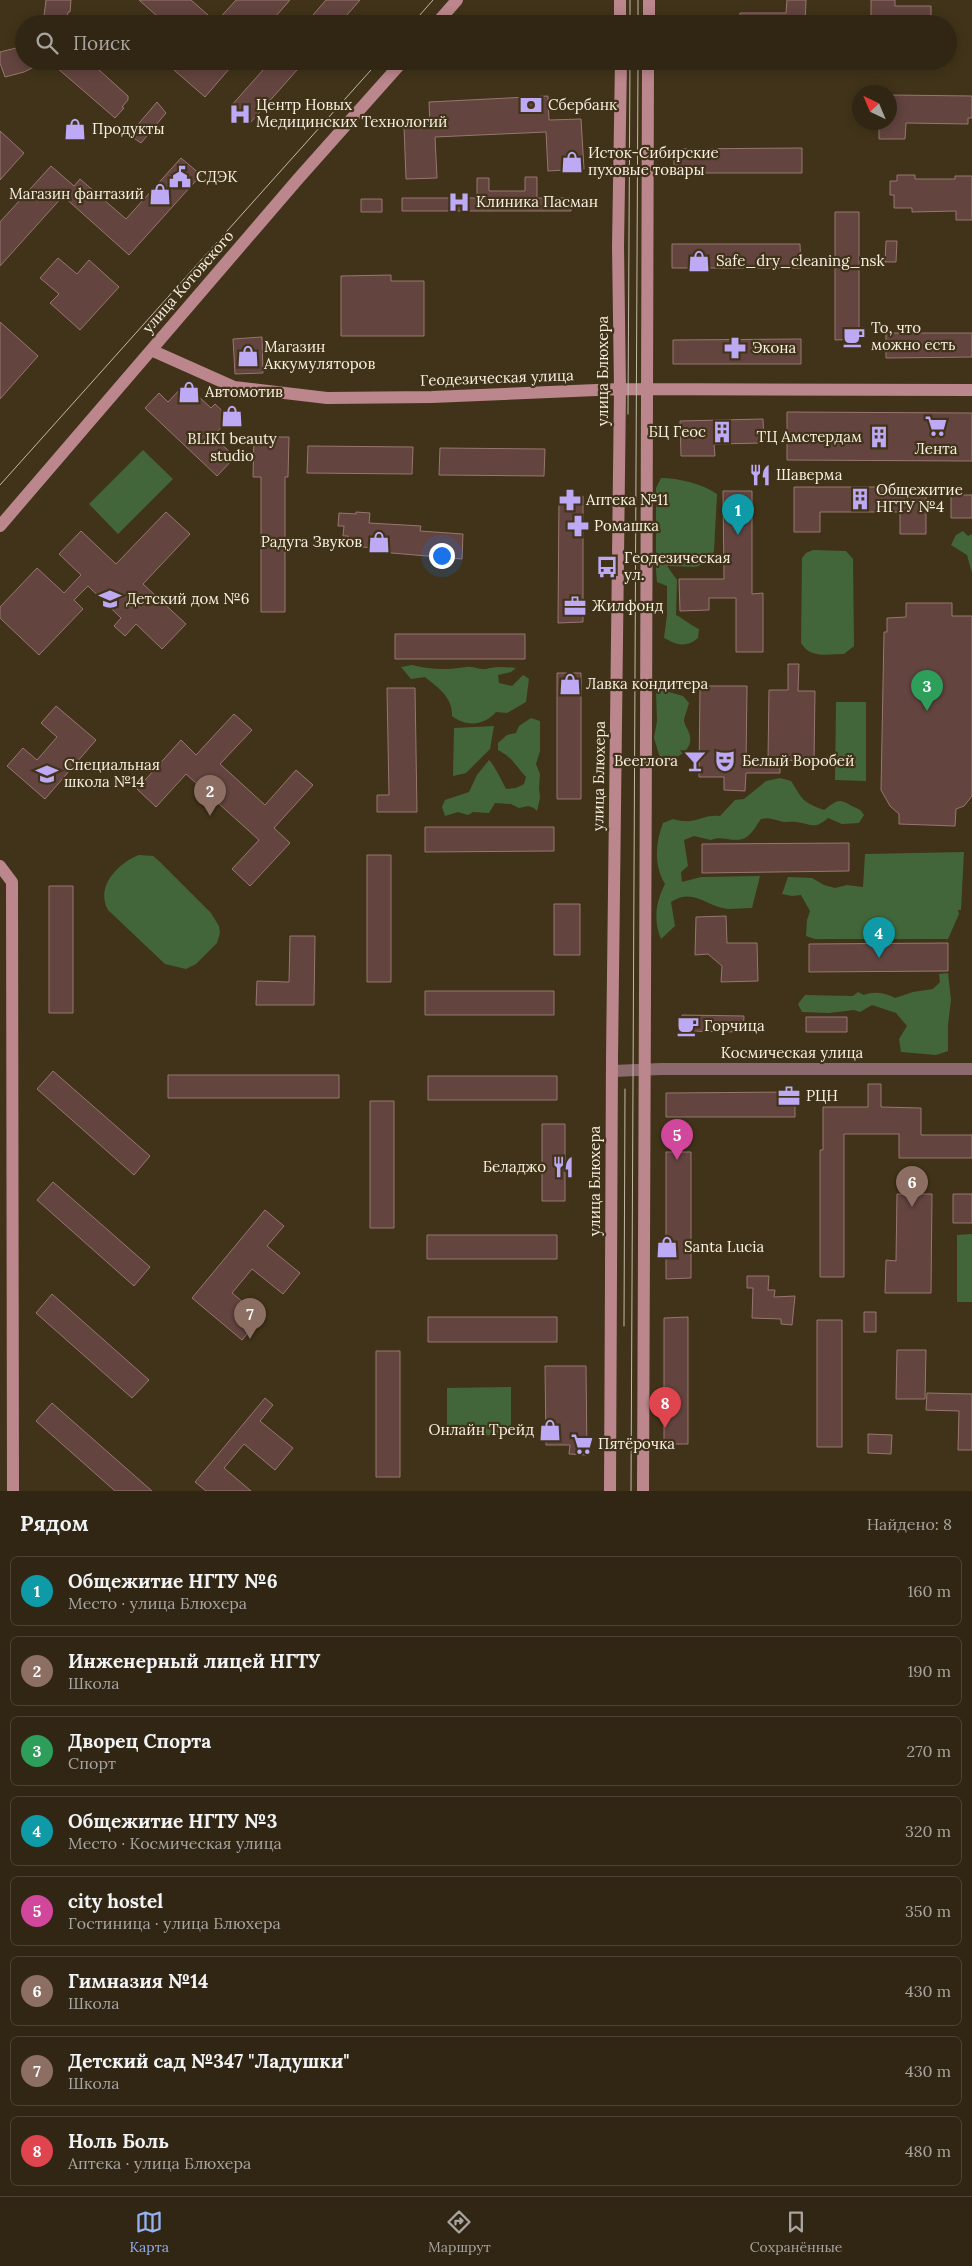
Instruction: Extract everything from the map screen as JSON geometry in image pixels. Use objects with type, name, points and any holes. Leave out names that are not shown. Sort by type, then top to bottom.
[{"type":"street","points":[[444,15],[457,0]]},
{"type":"street","points":[[620,0],[620,15]]},
{"type":"street","points":[[649,0],[649,15]]},
{"type":"street","name":"улица Котовского","points":[[0,526],[298,179],[395,70]]},
{"type":"street","name":"улица Блюхера","points":[[610,1491],[620,389],[618,246],[621,70]]},
{"type":"street","points":[[643,1491],[646,1070],[648,70]]},
{"type":"street","name":"Геодезическая улица","points":[[151,350],[234,387],[327,398],[432,397],[620,389],[972,390]]},
{"type":"street","points":[[0,866],[12,882],[13,1491]]},
{"type":"street","name":"Космическая улица","points":[[613,1072],[646,1070],[972,1069]]},
{"type":"green space","points":[[143,450],[173,479],[118,534],[89,504]]},
{"type":"green space","points":[[661,478],[690,482],[705,487],[717,494],[714,551],[709,561],[696,567],[667,566],[677,580],[676,615],[699,629],[698,638],[685,644],[677,644],[664,638],[667,615],[667,586],[657,582],[656,571],[656,488]]},
{"type":"green space","points":[[963,531],[968,536],[972,534],[972,573],[967,555],[951,545],[956,535]]},
{"type":"green space","points":[[813,550],[846,551],[853,559],[854,646],[844,654],[814,654],[801,643],[802,558],[806,553]]},
{"type":"green space","points":[[412,665],[439,669],[469,667],[484,669],[497,667],[516,668],[511,672],[498,675],[499,683],[512,686],[523,675],[529,679],[526,702],[507,713],[496,712],[491,717],[480,722],[463,722],[452,716],[450,703],[439,689],[425,677],[411,679],[401,667]]},
{"type":"green space","points":[[662,690],[683,696],[689,703],[684,721],[690,742],[689,747],[682,754],[661,761],[654,738],[657,721],[656,691]]},
{"type":"green space","points":[[836,702],[866,702],[866,781],[835,780]]},
{"type":"green space","points":[[531,718],[540,721],[540,751],[536,764],[540,774],[540,798],[537,811],[528,806],[519,808],[511,804],[495,803],[489,813],[473,812],[468,815],[458,812],[445,816],[442,807],[445,800],[469,792],[477,775],[489,760],[506,789],[516,788],[524,784],[526,777],[510,759],[498,750],[498,743],[507,735],[516,733],[519,726]]},
{"type":"green space","points":[[494,726],[490,749],[466,773],[453,776],[454,728]]},
{"type":"green space","points":[[780,778],[791,781],[804,800],[817,807],[824,810],[841,801],[859,809],[864,815],[859,823],[842,824],[828,818],[816,825],[764,818],[761,819],[749,835],[740,840],[720,838],[711,840],[694,836],[684,840],[688,866],[681,872],[682,882],[701,877],[760,876],[752,908],[720,908],[700,899],[686,896],[671,902],[675,926],[661,939],[656,918],[659,898],[665,884],[657,862],[657,847],[663,823],[673,819],[693,821],[720,816],[735,800],[744,799],[766,781]]},
{"type":"green space","points":[[964,852],[961,910],[958,910],[959,914],[948,939],[815,939],[806,936],[807,920],[810,911],[801,895],[782,894],[788,877],[812,878],[824,885],[835,888],[847,885],[863,887],[865,854]]},
{"type":"green space","points":[[139,855],[153,856],[159,861],[211,913],[219,926],[220,933],[217,943],[196,964],[186,969],[165,964],[108,910],[104,893],[111,877],[123,864]]},
{"type":"green space","points":[[948,973],[951,1000],[948,1025],[948,1051],[936,1055],[901,1052],[899,1039],[907,1026],[896,1013],[872,1005],[860,1012],[854,1010],[829,1013],[802,1012],[798,1004],[805,995],[853,996],[858,992],[864,995],[880,993],[895,998],[913,992],[933,989],[940,982],[939,974]]},
{"type":"green space","points":[[972,1234],[972,1302],[957,1302],[957,1235]]},
{"type":"green space","points":[[511,1387],[511,1435],[447,1436],[447,1388]]},
{"type":"building","points":[[46,0],[71,0],[70,12],[68,12],[68,15],[44,15]]},
{"type":"building","points":[[139,0],[191,0],[208,15],[156,15]]},
{"type":"building","points":[[236,0],[290,0],[277,15],[222,15]]},
{"type":"building","points":[[326,0],[360,0],[347,15],[313,15]]},
{"type":"building","points":[[787,0],[806,0],[805,15],[740,15],[740,13],[786,13]]},
{"type":"building","points":[[871,0],[895,0],[895,6],[931,6],[931,15],[871,15]]},
{"type":"building","points":[[15,48],[15,70],[28,70],[5,77],[0,63],[0,52]]},
{"type":"building","points":[[59,70],[99,70],[128,96],[128,100],[122,107],[124,108],[115,118]]},
{"type":"building","points":[[174,70],[228,70],[205,97]]},
{"type":"building","points":[[263,70],[297,70],[250,123],[231,106]]},
{"type":"building","points":[[897,95],[972,96],[972,118],[968,118],[968,124],[906,123],[905,139],[879,139],[879,130],[897,130]]},
{"type":"building","points":[[548,96],[549,120],[581,119],[584,169],[548,171],[546,132],[435,137],[437,178],[406,179],[404,126],[430,124],[429,102]]},
{"type":"building","points":[[157,102],[166,113],[141,143],[129,135]]},
{"type":"building","points":[[0,131],[24,153],[0,180]]},
{"type":"building","points":[[802,148],[802,173],[674,173],[674,149]]},
{"type":"building","points":[[181,158],[201,175],[129,255],[63,196],[0,266],[0,222],[51,166],[74,186],[80,179],[126,219]]},
{"type":"building","points":[[897,175],[915,175],[915,179],[955,179],[955,176],[972,176],[972,220],[956,220],[956,211],[912,212],[912,208],[894,208],[894,195],[890,195],[890,181],[897,181]]},
{"type":"building","points":[[525,177],[537,177],[537,198],[571,198],[571,211],[402,211],[402,198],[477,198],[477,178],[489,178],[489,191],[525,191]]},
{"type":"building","points":[[361,199],[382,199],[382,212],[361,212]]},
{"type":"building","points":[[835,212],[859,212],[859,339],[835,340]]},
{"type":"building","points":[[886,241],[897,241],[896,262],[885,262]]},
{"type":"building","points":[[672,244],[800,244],[801,268],[672,268]]},
{"type":"building","points":[[58,258],[77,274],[89,260],[119,287],[80,330],[50,303],[59,294],[40,278]]},
{"type":"building","points":[[391,275],[391,281],[424,281],[424,336],[341,336],[341,276]]},
{"type":"building","points":[[0,322],[38,356],[0,399]]},
{"type":"building","points":[[886,333],[972,333],[972,357],[886,358]]},
{"type":"building","name":"Магазин Аккумуляторов","points":[[262,337],[263,373],[235,374],[233,339]]},
{"type":"building","points":[[801,339],[801,364],[673,364],[673,340]]},
{"type":"building","points":[[185,384],[211,408],[215,404],[230,418],[213,436],[235,457],[217,476],[145,408],[159,393],[168,402]]},
{"type":"building","name":"ТЦ Амстердам","points":[[787,412],[972,413],[972,461],[787,460]]},
{"type":"building","name":"БЦ Геос","points":[[763,419],[764,443],[714,444],[715,456],[681,456],[680,421]]},
{"type":"building","points":[[254,437],[289,437],[288,477],[285,477],[285,612],[261,612],[261,477],[253,477]]},
{"type":"building","points":[[308,446],[413,447],[412,474],[307,473]]},
{"type":"building","points":[[440,448],[545,449],[544,476],[439,475]]},
{"type":"building","name":"Общежитие НГТУ №4","points":[[794,487],[926,487],[926,534],[900,534],[900,512],[820,512],[820,532],[794,532]]},
{"type":"building","points":[[723,491],[752,491],[752,594],[763,593],[763,652],[736,652],[736,598],[709,598],[709,610],[680,611],[679,579],[724,579]]},
{"type":"building","points":[[951,495],[972,495],[972,518],[951,518]]},
{"type":"building","points":[[559,496],[583,496],[583,622],[558,623]]},
{"type":"building","points":[[166,512],[190,534],[143,584],[186,624],[162,649],[136,624],[125,636],[114,626],[121,618],[88,586],[74,600],[83,609],[39,655],[0,618],[0,607],[37,568],[64,593],[81,575],[59,554],[81,531],[116,564]]},
{"type":"building","points":[[356,512],[370,513],[369,523],[421,526],[420,531],[463,534],[462,559],[380,552],[381,548],[361,547],[361,541],[348,540],[348,536],[343,536],[344,526],[338,526],[339,513],[356,514]]},
{"type":"building","points":[[906,603],[952,603],[952,616],[972,616],[972,796],[964,806],[956,809],[955,826],[899,824],[899,814],[890,806],[881,790],[884,632],[887,632],[887,618],[906,617]]},
{"type":"building","points":[[395,634],[525,634],[525,659],[395,659]]},
{"type":"building","points":[[788,664],[799,664],[798,691],[815,691],[814,761],[780,760],[780,773],[746,773],[745,791],[724,790],[724,777],[699,777],[700,686],[747,686],[746,761],[768,760],[769,690],[788,690]]},
{"type":"building","points":[[557,673],[581,673],[581,799],[557,799]]},
{"type":"building","points":[[387,688],[415,688],[417,812],[377,812],[377,795],[389,795]]},
{"type":"building","points":[[56,706],[96,740],[45,799],[7,766],[23,748],[37,760],[57,737],[41,723]]},
{"type":"building","points":[[234,714],[252,730],[220,764],[265,805],[296,770],[313,785],[274,828],[290,843],[250,886],[232,869],[259,840],[186,774],[156,807],[137,789],[181,740],[196,755]]},
{"type":"building","points":[[425,827],[554,827],[554,851],[425,852]]},
{"type":"building","points":[[849,843],[849,871],[702,873],[702,844]]},
{"type":"building","points":[[367,855],[391,855],[391,982],[367,982]]},
{"type":"building","points":[[49,886],[73,886],[73,1013],[49,1013]]},
{"type":"building","points":[[554,904],[580,904],[580,955],[554,955]]},
{"type":"building","points":[[726,916],[727,943],[757,943],[758,981],[721,982],[722,966],[708,954],[695,955],[696,917]]},
{"type":"building","points":[[290,936],[315,936],[314,1005],[256,1005],[257,981],[289,982]]},
{"type":"building","points":[[948,943],[948,971],[809,972],[809,944]]},
{"type":"building","points":[[425,991],[554,991],[554,1015],[425,1015]]},
{"type":"building","points":[[682,1015],[744,1016],[743,1032],[682,1031]]},
{"type":"building","points":[[806,1017],[847,1017],[847,1032],[806,1032]]},
{"type":"building","points":[[53,1071],[150,1156],[134,1175],[37,1089]]},
{"type":"building","points":[[168,1075],[339,1075],[339,1098],[168,1098]]},
{"type":"building","points":[[428,1076],[557,1076],[557,1100],[428,1100]]},
{"type":"building","points":[[868,1084],[881,1084],[881,1107],[921,1108],[921,1135],[972,1135],[972,1158],[899,1158],[899,1134],[844,1134],[844,1277],[820,1277],[820,1150],[823,1150],[823,1107],[868,1107]]},
{"type":"building","points":[[795,1092],[795,1117],[666,1117],[666,1093]]},
{"type":"building","points":[[370,1101],[394,1101],[394,1228],[370,1228]]},
{"type":"building","points":[[542,1124],[565,1124],[565,1201],[542,1201]]},
{"type":"building","points":[[666,1152],[691,1152],[691,1278],[666,1279]]},
{"type":"building","points":[[53,1182],[150,1267],[134,1286],[37,1200]]},
{"type":"building","points":[[897,1194],[932,1194],[931,1293],[885,1293],[886,1260],[896,1261]]},
{"type":"building","points":[[953,1194],[972,1194],[972,1223],[953,1223]]},
{"type":"building","points":[[265,1210],[284,1226],[267,1246],[300,1273],[283,1294],[252,1269],[232,1293],[261,1317],[242,1340],[192,1298]]},
{"type":"building","points":[[427,1235],[557,1235],[557,1259],[427,1259]]},
{"type":"building","points":[[747,1276],[769,1276],[768,1290],[775,1290],[774,1297],[795,1296],[792,1325],[781,1324],[781,1319],[752,1318],[753,1288],[747,1288]]},
{"type":"building","points":[[52,1294],[149,1380],[132,1398],[36,1313]]},
{"type":"building","points":[[864,1312],[876,1312],[876,1332],[864,1332]]},
{"type":"building","points":[[428,1317],[557,1317],[557,1342],[428,1342]]},
{"type":"building","points":[[688,1317],[688,1444],[664,1444],[664,1318]]},
{"type":"building","points":[[817,1320],[842,1320],[842,1447],[817,1447]]},
{"type":"building","points":[[897,1350],[926,1350],[925,1399],[896,1399]]},
{"type":"building","points":[[376,1351],[400,1351],[400,1477],[376,1477]]},
{"type":"building","points":[[545,1366],[586,1366],[587,1455],[569,1454],[570,1445],[546,1445]]},
{"type":"building","points":[[927,1393],[972,1394],[972,1450],[958,1450],[959,1411],[926,1410]]},
{"type":"building","points":[[265,1398],[273,1405],[260,1421],[293,1448],[275,1470],[244,1444],[224,1468],[251,1491],[206,1491],[195,1482]]},
{"type":"building","points":[[52,1403],[152,1491],[115,1491],[36,1421]]},
{"type":"building","points":[[868,1434],[892,1435],[891,1454],[868,1453]]},
{"type":"tram line","points":[[420,15],[433,0]]},
{"type":"tram line","points":[[630,0],[630,15]]},
{"type":"tram line","points":[[638,0],[638,15]]},
{"type":"tram line","points":[[0,485],[371,70]]},
{"type":"tram line","points":[[628,414],[630,70]]},
{"type":"tram line","points":[[631,1491],[638,70]]},
{"type":"tram line","points":[[624,1326],[625,1089]]},
{"type":"place","name":"Сбербанк","points":[[531,105]]},
{"type":"place","name":"Центр Новых Медицинских Технологий","points":[[240,114]]},
{"type":"place","name":"Продукты","points":[[75,129]]},
{"type":"place","name":"Исток-Сибирские пуховые товары","points":[[572,162]]},
{"type":"place","name":"СДЭК","points":[[180,177]]},
{"type":"place","name":"Магазин фантазий","points":[[160,194]]},
{"type":"place","name":"Клиника Пасман","points":[[459,202]]},
{"type":"place","name":"Safe_dry_cleaning_nsk","points":[[699,261]]},
{"type":"place","name":"То, что можно есть","points":[[854,337]]},
{"type":"place","name":"Экона","points":[[735,348]]},
{"type":"place","name":"Магазин Аккумуляторов","points":[[248,356]]},
{"type":"place","name":"Автомотив","points":[[189,392]]},
{"type":"place","name":"BLIKI beauty studio","points":[[232,416]]},
{"type":"place","name":"Лента","points":[[936,426]]},
{"type":"place","name":"БЦ Геос","points":[[722,432]]},
{"type":"place","name":"ТЦ Амстердам","points":[[879,437]]},
{"type":"place","name":"Шаверма","points":[[760,475]]},
{"type":"place","name":"Общежитие НГТУ №4","points":[[860,499]]},
{"type":"place","name":"Аптека №11","points":[[570,500]]},
{"type":"place","name":"Ромашка","points":[[578,526]]},
{"type":"place","name":"Общежитие НГТУ №6","points":[[738,535]]},
{"type":"place","name":"Радуга Звуков","points":[[379,542]]},
{"type":"place","name":"Геодезическая ул.","points":[[607,567]]},
{"type":"place","name":"Детский дом №6","points":[[110,599]]},
{"type":"place","name":"Жилфонд","points":[[575,606]]},
{"type":"place","name":"Лавка кондитера","points":[[570,684]]},
{"type":"place","name":"Дворец Спорта","points":[[927,711]]},
{"type":"place","name":"Beerлога","points":[[695,761]]},
{"type":"place","name":"Белый Воробей","points":[[725,761]]},
{"type":"place","name":"Специальная школа №14","points":[[47,774]]},
{"type":"place","name":"Инженерный лицей НГТУ","points":[[210,816]]},
{"type":"place","name":"Общежитие НГТУ №3","points":[[879,958]]},
{"type":"place","name":"Горчица","points":[[688,1026]]},
{"type":"place","name":"РЦН","points":[[789,1096]]},
{"type":"place","name":"city hostel","points":[[677,1160]]},
{"type":"place","name":"Беладжо","points":[[563,1167]]},
{"type":"place","name":"Гимназия №14","points":[[912,1207]]},
{"type":"place","name":"Santa Lucia","points":[[667,1247]]},
{"type":"place","name":"Детский сад №347 \"Ладушки\"","points":[[250,1339]]},
{"type":"place","name":"Ноль Боль","points":[[665,1428]]},
{"type":"place","name":"Онлайн Трейд","points":[[550,1430]]},
{"type":"place","name":"Пятёрочка","points":[[582,1444]]}]
